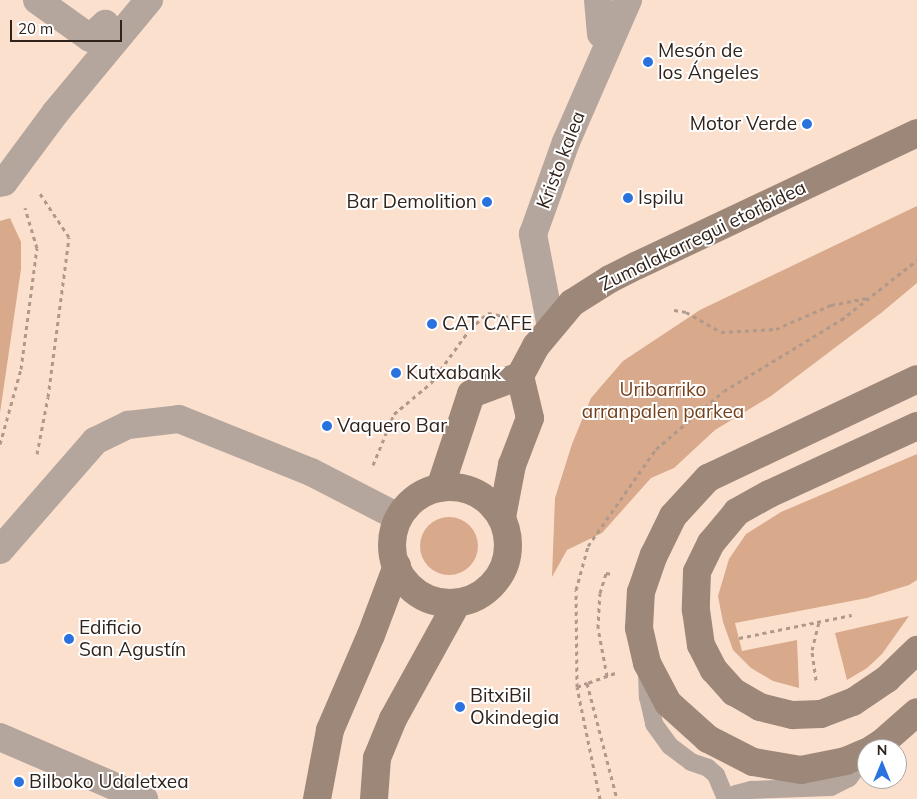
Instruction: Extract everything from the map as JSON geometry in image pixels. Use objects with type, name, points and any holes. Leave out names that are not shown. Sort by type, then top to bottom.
[{"type":"street","points":[[37,0],[90,38],[105,24]]},
{"type":"street","points":[[0,183],[4,182],[56,112],[149,0]]},
{"type":"street","points":[[598,0],[601,34]]},
{"type":"street","name":"Kristo kalea","points":[[551,327],[533,234],[566,142],[628,0]]},
{"type":"street","name":"Zumalakarregui etorbidea","points":[[520,376],[536,346],[572,304],[610,279],[917,133]]},
{"type":"street","points":[[440,488],[471,394],[520,376],[530,418],[512,465],[502,517]]},
{"type":"street","points":[[857,754],[800,770],[753,762],[708,739],[668,703],[646,659],[639,628],[641,592],[654,555],[673,516],[708,478],[917,379]]},
{"type":"street","points":[[0,550],[95,441],[128,425],[179,420],[311,472],[398,517]]},
{"type":"street","points":[[917,426],[769,494],[737,512],[711,543],[697,572],[696,610],[701,645],[714,670],[734,692],[760,707],[793,715],[821,714],[853,702],[887,678],[917,650]]},
{"type":"street","points":[[457,487],[474,492],[490,502],[502,517],[508,535],[509,554],[503,572],[491,587],[475,598],[457,603],[438,602],[421,595],[406,582],[397,566],[391,534],[398,517],[423,494],[440,488],[457,487]]},
{"type":"street","points":[[317,799],[330,730],[371,635],[397,566]]},
{"type":"street","points":[[374,799],[378,758],[393,719],[457,603]]},
{"type":"street","points":[[886,739],[917,712]]},
{"type":"street","points":[[0,737],[144,799]]},
{"type":"lane","points":[[646,659],[648,697],[654,724],[670,746],[692,762],[708,768],[716,775],[726,799]]},
{"type":"lane","points":[[732,799],[736,794],[751,790],[831,787],[849,778],[857,767]]},
{"type":"path","points":[[37,189],[69,237],[48,397],[37,455]]},
{"type":"path","points":[[0,444],[21,369],[37,248],[23,200]]},
{"type":"path","points":[[674,310],[686,312],[721,332],[776,328],[831,305],[869,298]]},
{"type":"path","points":[[606,572],[600,593],[598,628],[607,676]]},
{"type":"path","points":[[739,638],[852,615]]},
{"type":"path","points":[[577,687],[618,672]]},
{"type":"path","points":[[586,683],[616,799]]},
{"type":"path","points":[[583,720],[600,799]]},
{"type":"green space","name":"Uribarriko arranpalen parkea","points":[[917,206],[917,283],[881,313],[771,396],[715,430],[674,468],[651,478],[602,533],[567,550],[552,577],[555,498],[572,444],[591,398],[623,361],[700,310]]},
{"type":"green space","points":[[10,218],[21,242],[21,269],[0,413],[0,221]]},
{"type":"green space","points":[[917,454],[917,580],[909,585],[867,598],[735,623],[742,651],[797,640],[799,688],[773,681],[751,668],[733,650],[723,622],[718,596],[729,559],[746,534],[781,512]]},
{"type":"green space","points":[[443,517],[455,517],[470,525],[478,540],[478,552],[470,567],[455,575],[443,575],[428,567],[420,552],[420,540],[428,525]]},
{"type":"green space","points":[[909,616],[882,654],[867,668],[847,680],[835,633]]},
{"type":"place","name":"Mesón de los Ángeles","points":[[648,62]]},
{"type":"place","name":"Motor Verde","points":[[807,124]]},
{"type":"place","name":"Ispilu","points":[[628,198]]},
{"type":"place","name":"Bar Demolition","points":[[487,202]]},
{"type":"place","name":"CAT CAFE","points":[[432,324]]},
{"type":"place","name":"Kutxabank","points":[[396,373]]},
{"type":"place","name":"Vaquero Bar","points":[[327,426]]},
{"type":"place","name":"Edificio San Agustín","points":[[69,639]]},
{"type":"place","name":"BitxiBil Okindegia","points":[[460,707]]},
{"type":"place","name":"Bilboko Udaletxea","points":[[19,782]]}]
